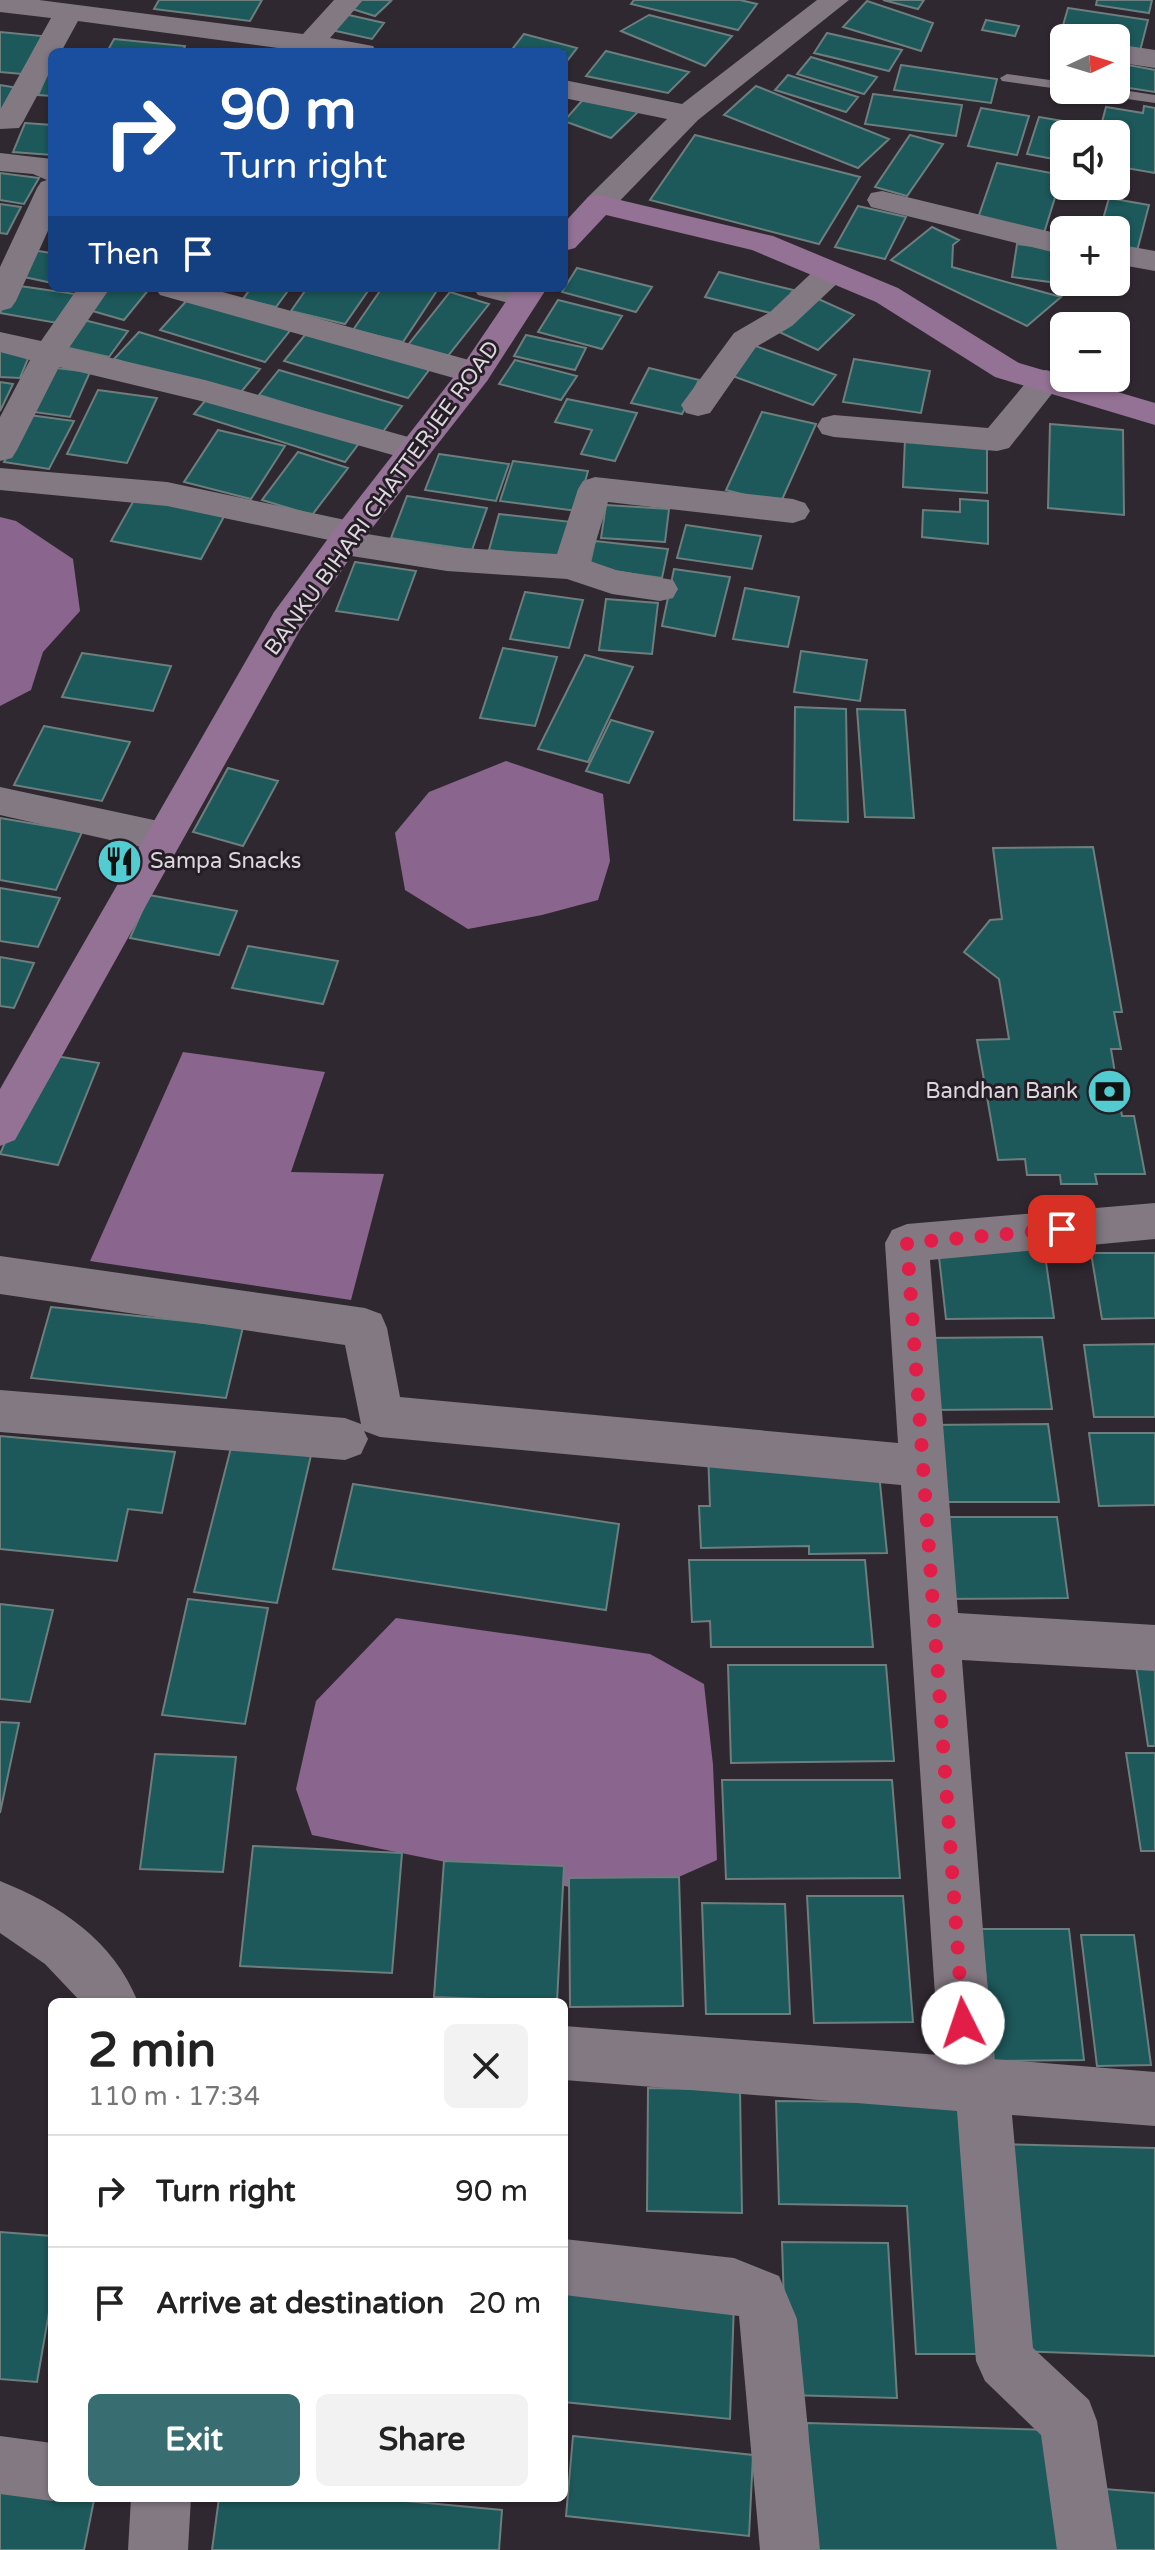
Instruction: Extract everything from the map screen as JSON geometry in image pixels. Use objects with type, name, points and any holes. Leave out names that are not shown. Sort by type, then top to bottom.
[{"type":"main road","points":[[568,237],[599,204],[762,243],[887,295],[1007,370],[1155,414]]},
{"type":"main road","name":"BANKU BIHARI CHATTERJEE ROAD","points":[[0,1128],[287,621],[475,373],[527,293]]},
{"type":"street","points":[[310,43],[349,0]]},
{"type":"street","points":[[599,204],[688,114],[835,0]]},
{"type":"street","points":[[0,4],[68,13],[148,10],[209,40],[310,43],[339,48]]},
{"type":"street","points":[[49,48],[68,13]]},
{"type":"street","points":[[8,122],[48,49]]},
{"type":"street","points":[[1130,55],[1155,59]]},
{"type":"street","points":[[568,90],[688,114]]},
{"type":"street","points":[[0,162],[40,165],[48,170]]},
{"type":"street","points":[[0,301],[48,197]]},
{"type":"street","points":[[882,200],[1050,242]]},
{"type":"street","points":[[1130,257],[1155,261]]},
{"type":"street","points":[[698,405],[745,340],[781,319],[831,272]]},
{"type":"street","points":[[0,450],[50,352],[91,292]]},
{"type":"street","points":[[185,292],[475,373]]},
{"type":"street","points":[[0,342],[205,391],[414,450]]},
{"type":"street","points":[[834,426],[997,440],[1046,381]]},
{"type":"street","points":[[0,479],[167,494],[447,559],[570,567],[612,582],[660,589]]},
{"type":"street","points":[[570,567],[595,489],[793,511]]},
{"type":"street","points":[[0,801],[163,837]]},
{"type":"street","points":[[1087,2550],[1068,2421],[1005,2361],[975,2083],[935,1635],[907,1243],[1155,1221]]},
{"type":"street","points":[[0,1275],[365,1328],[380,1416],[923,1466]]},
{"type":"street","points":[[0,1411],[345,1439]]},
{"type":"street","points":[[935,1635],[1155,1648]]},
{"type":"street","points":[[0,1907],[52,1935],[101,1983],[110,1998]]},
{"type":"street","points":[[568,2053],[1155,2099]]},
{"type":"street","points":[[568,2267],[734,2286],[759,2296],[769,2319],[790,2550]]},
{"type":"street","points":[[0,2465],[48,2471]]},
{"type":"street","points":[[158,2550],[161,2502]]},
{"type":"lane","points":[[1007,78],[1050,84]]},
{"type":"lane","points":[[1130,95],[1155,99]]},
{"type":"shaded area","points":[[0,517],[16,521],[73,559],[80,611],[43,652],[31,690],[0,706]]},
{"type":"shaded area","points":[[506,761],[603,794],[610,861],[598,900],[542,915],[468,929],[405,890],[395,833],[429,792]]},
{"type":"shaded area","points":[[183,1052],[325,1072],[291,1172],[384,1174],[351,1300],[90,1261]]},
{"type":"shaded area","points":[[396,1618],[650,1654],[704,1684],[713,1765],[717,1860],[629,1899],[312,1835],[296,1789],[316,1701]]},
{"type":"building","points":[[159,0],[262,0],[250,21],[154,9]]},
{"type":"building","points":[[358,0],[391,1],[375,16],[349,8]]},
{"type":"building","points":[[634,0],[740,0],[757,4],[738,30],[631,4]]},
{"type":"building","points":[[883,0],[924,0],[918,9]]},
{"type":"building","points":[[1097,0],[1152,0],[1149,13],[1096,5]]},
{"type":"building","points":[[867,1],[933,23],[921,51],[843,27]]},
{"type":"building","points":[[1068,8],[1148,20],[1140,51],[1130,50],[1130,24],[1063,24]]},
{"type":"building","points":[[340,13],[384,23],[372,39],[327,29]]},
{"type":"building","points":[[649,15],[732,36],[705,66],[621,31]]},
{"type":"building","points":[[986,20],[1019,26],[1015,36],[982,30]]},
{"type":"building","points":[[0,32],[42,36],[22,74],[0,72]]},
{"type":"building","points":[[827,33],[902,50],[889,71],[814,53]]},
{"type":"building","points":[[524,34],[577,48],[568,60],[568,48],[513,48]]},
{"type":"building","points":[[114,39],[185,46],[184,48],[109,48]]},
{"type":"building","points":[[606,51],[689,72],[668,93],[586,76]]},
{"type":"building","points":[[811,57],[877,77],[864,94],[797,74]]},
{"type":"building","points":[[901,65],[997,79],[991,103],[894,90]]},
{"type":"building","points":[[1130,65],[1155,70],[1155,92],[1130,88]]},
{"type":"building","points":[[48,72],[48,96],[38,95]]},
{"type":"building","points":[[788,75],[858,97],[846,112],[775,90]]},
{"type":"building","points":[[0,85],[18,88],[0,114]]},
{"type":"building","points":[[756,86],[889,139],[858,168],[724,115]]},
{"type":"building","points":[[588,94],[638,112],[611,138],[568,122],[568,116]]},
{"type":"building","points":[[873,94],[962,105],[956,136],[865,124]]},
{"type":"building","points":[[1144,106],[1155,108],[1155,173],[1130,169],[1130,120],[1103,120],[1106,107],[1143,113]]},
{"type":"building","points":[[981,108],[1029,116],[1017,155],[968,146]]},
{"type":"building","points":[[1039,117],[1057,120],[1050,120],[1050,158],[1027,154]]},
{"type":"building","points":[[25,123],[48,125],[48,155],[13,152]]},
{"type":"building","points":[[695,135],[860,177],[819,244],[650,200]]},
{"type":"building","points":[[910,135],[943,144],[907,196],[875,187]]},
{"type":"building","points":[[997,163],[1050,173],[1050,200],[1054,200],[1044,233],[977,221]]},
{"type":"building","points":[[0,173],[39,178],[24,204],[0,200]]},
{"type":"building","points":[[1108,200],[1149,205],[1137,251],[1130,250],[1130,216],[1104,216]]},
{"type":"building","points":[[0,204],[21,207],[7,234],[0,233]]},
{"type":"building","points":[[858,206],[906,217],[885,259],[835,247]]},
{"type":"building","points":[[932,227],[959,240],[953,245],[952,267],[1061,297],[1027,326],[891,260]]},
{"type":"building","points":[[1017,244],[1050,248],[1050,282],[1012,277]]},
{"type":"building","points":[[31,250],[48,252],[48,282],[15,275]]},
{"type":"building","points":[[577,268],[652,287],[636,312],[562,292],[568,292],[568,282]]},
{"type":"building","points":[[719,272],[793,290],[779,315],[705,297]]},
{"type":"building","points":[[13,285],[75,294],[57,323],[0,313]]},
{"type":"building","points":[[96,292],[147,292],[124,320],[82,308]]},
{"type":"building","points":[[248,292],[287,292],[276,307],[243,299]]},
{"type":"building","points":[[304,292],[367,292],[345,324],[291,311]]},
{"type":"building","points":[[379,292],[436,292],[403,342],[353,330]]},
{"type":"building","points":[[450,292],[489,304],[447,357],[408,345]]},
{"type":"building","points":[[814,297],[854,315],[818,350],[777,331]]},
{"type":"building","points":[[189,298],[292,328],[265,362],[160,330]]},
{"type":"building","points":[[558,300],[622,316],[602,349],[538,332]]},
{"type":"building","points":[[80,319],[128,331],[109,357],[60,346]]},
{"type":"building","points":[[309,330],[432,366],[408,398],[284,361]]},
{"type":"building","points":[[139,332],[260,369],[236,398],[114,359]]},
{"type":"building","points":[[526,335],[586,348],[575,370],[514,356]]},
{"type":"building","points":[[750,344],[836,375],[813,405],[727,374]]},
{"type":"building","points":[[0,346],[32,349],[20,378],[0,377]]},
{"type":"building","points":[[854,359],[930,371],[921,413],[843,402]]},
{"type":"building","points":[[515,360],[577,376],[561,400],[499,384]]},
{"type":"building","points":[[48,367],[90,372],[70,417],[27,411]]},
{"type":"building","points":[[649,368],[699,380],[682,414],[631,403]]},
{"type":"building","points":[[279,370],[402,406],[382,433],[259,395]]},
{"type":"building","points":[[0,382],[13,384],[0,411]]},
{"type":"building","points":[[98,390],[157,398],[127,463],[67,454]]},
{"type":"building","points":[[210,395],[360,442],[345,462],[194,414]]},
{"type":"building","points":[[567,399],[637,413],[615,461],[581,454],[592,430],[555,422]]},
{"type":"building","points":[[762,412],[816,424],[780,504],[726,490]]},
{"type":"building","points":[[29,415],[74,421],[49,469],[4,462]]},
{"type":"building","points":[[1050,424],[1123,430],[1124,515],[1048,508]]},
{"type":"building","points":[[218,430],[285,446],[251,499],[184,482]]},
{"type":"building","points":[[905,439],[987,444],[987,493],[903,487]]},
{"type":"building","points":[[298,452],[348,468],[312,515],[262,500]]},
{"type":"building","points":[[439,454],[509,464],[496,501],[425,490]]},
{"type":"building","points":[[513,461],[588,471],[577,511],[500,501]]},
{"type":"building","points":[[138,493],[227,511],[201,559],[111,541]]},
{"type":"building","points":[[407,496],[487,508],[472,550],[391,538]]},
{"type":"building","points":[[960,499],[988,501],[988,544],[922,537],[923,510],[960,512]]},
{"type":"building","points":[[606,505],[669,509],[665,542],[601,538]]},
{"type":"building","points":[[499,514],[572,522],[563,559],[489,550]]},
{"type":"building","points":[[686,525],[761,536],[752,569],[677,558]]},
{"type":"building","points":[[595,541],[668,549],[662,578],[589,568]]},
{"type":"building","points":[[355,562],[416,571],[398,620],[336,611]]},
{"type":"building","points":[[674,569],[730,577],[715,636],[662,626]]},
{"type":"building","points":[[745,588],[799,597],[788,647],[733,639]]},
{"type":"building","points":[[525,592],[583,600],[569,648],[510,639]]},
{"type":"building","points":[[606,599],[658,603],[652,654],[599,650]]},
{"type":"building","points":[[503,648],[557,657],[535,726],[480,718]]},
{"type":"building","points":[[801,651],[867,660],[860,701],[794,692]]},
{"type":"building","points":[[82,653],[171,666],[153,711],[62,697]]},
{"type":"building","points":[[585,655],[633,667],[588,762],[538,749]]},
{"type":"building","points":[[795,707],[846,709],[848,822],[794,820]]},
{"type":"building","points":[[857,709],[905,710],[914,818],[865,817]]},
{"type":"building","points":[[611,720],[653,732],[629,783],[586,771]]},
{"type":"building","points":[[44,726],[130,742],[102,801],[14,785]]},
{"type":"building","points":[[228,768],[278,781],[243,846],[193,832]]},
{"type":"building","points":[[0,818],[82,832],[56,890],[0,880]]},
{"type":"building","points":[[1093,847],[1122,1012],[1114,1012],[1121,1049],[1111,1049],[1122,1116],[1134,1116],[1145,1174],[1095,1174],[1097,1184],[1061,1184],[1060,1175],[1027,1175],[1025,1159],[998,1160],[977,1040],[1009,1039],[999,979],[964,952],[990,920],[1002,919],[993,848]]},
{"type":"building","points":[[0,888],[60,898],[38,947],[0,941]]},
{"type":"building","points":[[149,895],[237,911],[219,955],[130,938]]},
{"type":"building","points":[[248,946],[338,961],[323,1004],[232,988]]},
{"type":"building","points":[[0,957],[34,963],[14,1008],[0,1006]]},
{"type":"building","points":[[43,1054],[99,1063],[58,1165],[0,1154]]},
{"type":"building","points":[[938,1248],[1044,1248],[1054,1318],[946,1319]]},
{"type":"building","points":[[1091,1253],[1155,1253],[1155,1318],[1102,1319]]},
{"type":"building","points":[[51,1307],[243,1327],[226,1398],[31,1378]]},
{"type":"building","points":[[1042,1337],[1052,1409],[930,1410],[923,1338]]},
{"type":"building","points":[[1155,1344],[1155,1417],[1094,1417],[1084,1345]]},
{"type":"building","points":[[1048,1424],[1059,1502],[936,1502],[927,1425]]},
{"type":"building","points":[[235,1432],[314,1442],[277,1603],[194,1592]]},
{"type":"building","points":[[1089,1433],[1155,1433],[1155,1505],[1099,1506]]},
{"type":"building","points":[[0,1436],[175,1452],[162,1513],[128,1509],[117,1561],[0,1549]]},
{"type":"building","points":[[708,1452],[879,1473],[887,1553],[809,1554],[809,1546],[701,1548],[699,1506],[710,1506]]},
{"type":"building","points":[[353,1484],[619,1524],[606,1610],[333,1569]]},
{"type":"building","points":[[927,1517],[1057,1517],[1068,1598],[935,1599]]},
{"type":"building","points":[[689,1560],[865,1560],[873,1647],[711,1647],[710,1621],[692,1622]]},
{"type":"building","points":[[188,1599],[268,1608],[245,1724],[162,1715]]},
{"type":"building","points":[[0,1604],[53,1610],[30,1702],[0,1699]]},
{"type":"building","points":[[728,1665],[886,1665],[894,1761],[731,1763]]},
{"type":"building","points":[[1136,1666],[1155,1666],[1155,1746],[1148,1746]]},
{"type":"building","points":[[0,1722],[19,1723],[0,1813]]},
{"type":"building","points":[[1126,1753],[1155,1753],[1155,1851],[1141,1851]]},
{"type":"building","points":[[155,1754],[236,1757],[223,1872],[140,1869]]},
{"type":"building","points":[[722,1780],[892,1780],[900,1878],[726,1879]]},
{"type":"building","points":[[253,1846],[402,1853],[392,1973],[240,1966]]},
{"type":"building","points":[[444,1861],[564,1866],[557,1998],[434,1997]]},
{"type":"building","points":[[679,1877],[683,2006],[570,2007],[569,1878]]},
{"type":"building","points":[[807,1896],[903,1896],[913,2022],[814,2023]]},
{"type":"building","points":[[702,1903],[785,1904],[790,2014],[706,2014]]},
{"type":"building","points":[[981,1929],[1069,1929],[1084,2060],[994,2061]]},
{"type":"building","points":[[1081,1935],[1134,1935],[1151,2065],[1097,2066]]},
{"type":"building","points":[[648,2088],[740,2090],[742,2213],[647,2211]]},
{"type":"building","points":[[776,2101],[972,2103],[993,2354],[916,2354],[907,2206],[779,2204]]},
{"type":"building","points":[[998,2144],[1155,2148],[1155,2356],[1013,2351]]},
{"type":"building","points":[[0,2232],[48,2236],[48,2318],[37,2382],[0,2379]]},
{"type":"building","points":[[782,2242],[888,2243],[897,2398],[787,2395]]},
{"type":"building","points":[[568,2286],[734,2303],[730,2419],[568,2402]]},
{"type":"building","points":[[807,2423],[1054,2430],[1064,2550],[811,2550]]},
{"type":"building","points":[[573,2436],[753,2455],[749,2536],[566,2516]]},
{"type":"building","points":[[0,2485],[48,2493],[48,2502],[94,2502],[84,2550],[0,2550]]},
{"type":"building","points":[[1104,2489],[1155,2493],[1155,2550],[1107,2550]]},
{"type":"building","points":[[218,2502],[416,2502],[502,2510],[499,2550],[212,2550]]},
{"type":"place","name":"Sampa Snacks","points":[[119,861]]},
{"type":"place","name":"Bandhan Bank","points":[[1109,1091]]},
{"type":"route","points":[[963,2023],[907,1243],[1062,1229]]}]
